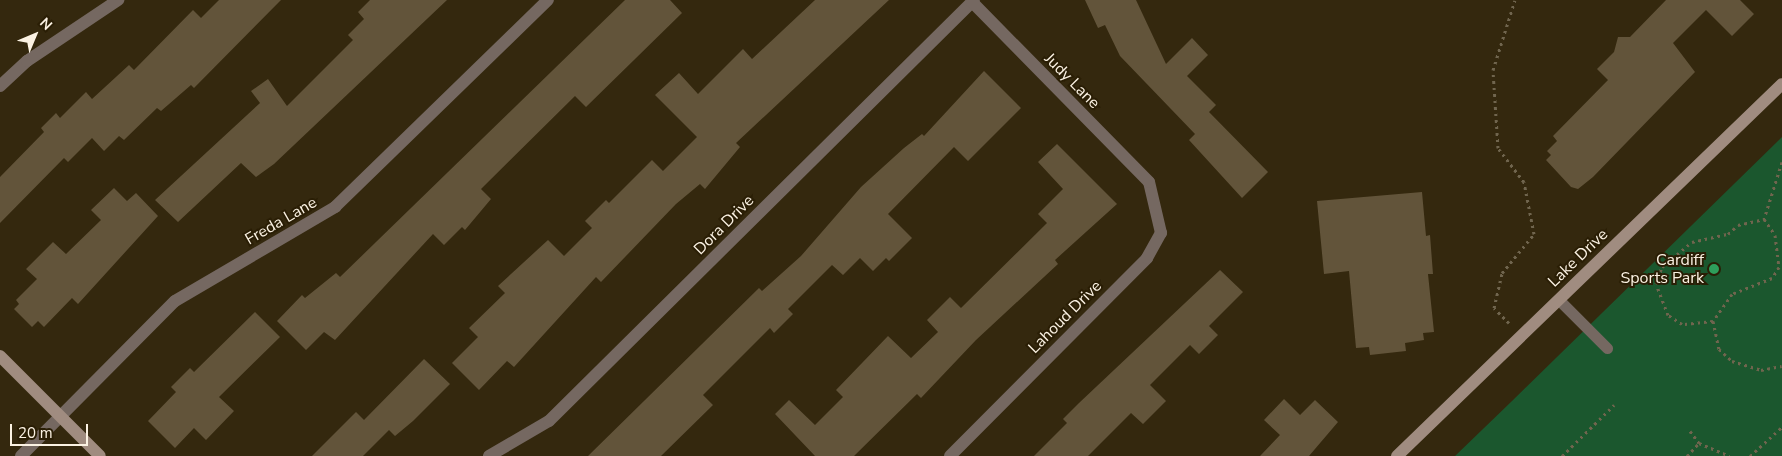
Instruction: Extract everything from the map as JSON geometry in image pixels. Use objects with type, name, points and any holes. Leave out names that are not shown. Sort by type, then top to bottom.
[{"type":"main road","name":"Lake Drive","points":[[1397,456],[1782,84]]},
{"type":"main road","points":[[0,356],[100,456]]},
{"type":"street","points":[[0,86],[27,61],[118,0]]},
{"type":"street","name":"Freda Lane","points":[[21,456],[175,301],[335,208],[548,0]]},
{"type":"street","name":"Judy Lane","points":[[973,1],[1149,182]]},
{"type":"street","name":"Dora Drive","points":[[489,456],[549,421],[973,1]]},
{"type":"street","name":"Lahoud Drive","points":[[950,456],[1147,258],[1161,233],[1149,182]]},
{"type":"lane","points":[[1559,300],[1607,348]]},
{"type":"path","points":[[1515,0],[1493,70],[1498,148],[1524,182],[1534,234],[1502,273],[1494,308],[1521,336]]},
{"type":"path","points":[[1764,218],[1782,162]]},
{"type":"path","points":[[1764,218],[1776,235],[1779,267],[1772,278],[1732,294],[1713,321],[1719,349],[1732,361],[1761,370],[1782,366]]},
{"type":"path","points":[[1713,321],[1682,324],[1668,315],[1656,284],[1662,267],[1692,242],[1728,234],[1738,225],[1764,218]]},
{"type":"path","points":[[1562,456],[1614,405]]},
{"type":"path","points":[[1750,456],[1782,427]]},
{"type":"path","points":[[1690,431],[1699,443],[1729,456]]},
{"type":"path","points":[[1687,456],[1699,443]]},
{"type":"green space","name":"Cardiff Sports Park","points":[[1782,137],[1782,456],[1455,456],[1512,401]]},
{"type":"building","points":[[219,0],[281,0],[194,88],[191,85],[161,111],[157,108],[124,140],[119,136],[104,151],[92,138],[68,162],[64,158],[0,223],[0,177],[44,132],[41,128],[56,113],[60,118],[86,92],[92,99],[129,65],[134,70],[193,10],[201,18]]},
{"type":"building","points":[[370,0],[447,0],[274,164],[256,177],[241,163],[178,222],[155,200],[260,103],[251,91],[268,79],[287,106],[353,40],[348,35],[364,19],[358,12]]},
{"type":"building","points":[[625,0],[670,0],[682,13],[586,107],[575,96],[481,189],[491,199],[465,230],[462,227],[444,245],[433,234],[335,340],[324,332],[306,350],[277,321],[302,295],[305,298],[336,273],[340,277]]},
{"type":"building","points":[[815,0],[889,0],[736,143],[740,147],[705,189],[700,184],[676,204],[601,282],[596,277],[514,367],[507,361],[479,390],[452,363],[478,337],[469,328],[505,293],[498,286],[548,240],[564,256],[592,228],[585,221],[606,200],[609,203],[652,160],[663,171],[697,137],[655,95],[679,73],[698,94],[743,49],[752,59]]},
{"type":"building","points":[[1085,0],[1136,0],[1166,64],[1192,38],[1208,55],[1187,76],[1216,105],[1209,112],[1268,172],[1242,198],[1189,140],[1195,134],[1120,56],[1105,25],[1098,28]]},
{"type":"building","points":[[1666,0],[1740,0],[1754,14],[1732,36],[1706,10],[1673,43],[1695,72],[1593,177],[1578,189],[1571,187],[1546,160],[1551,155],[1547,151],[1557,141],[1553,136],[1608,80],[1597,69],[1614,52],[1618,37],[1630,37]]},
{"type":"building","points":[[984,71],[1021,108],[968,161],[954,147],[888,214],[912,238],[889,261],[886,258],[873,271],[860,258],[843,275],[832,265],[788,309],[793,314],[774,333],[770,328],[703,395],[713,405],[661,456],[588,456],[759,288],[762,291],[801,256],[861,187],[904,148],[922,134],[924,136]]},
{"type":"building","points":[[1057,144],[1117,204],[1055,260],[1058,264],[976,340],[921,398],[917,394],[854,456],[815,456],[775,414],[789,400],[815,425],[843,397],[836,390],[888,336],[911,358],[938,332],[927,320],[950,297],[961,308],[1047,223],[1038,214],[1063,189],[1038,162]]},
{"type":"building","points":[[114,188],[127,201],[136,193],[158,216],[78,304],[72,298],[44,327],[38,321],[32,327],[14,309],[19,304],[16,300],[37,279],[26,269],[53,242],[66,254],[101,220],[91,210]]},
{"type":"building","points":[[1422,192],[1426,236],[1430,235],[1433,274],[1428,274],[1434,332],[1423,333],[1424,340],[1405,343],[1406,351],[1370,355],[1369,347],[1356,348],[1349,271],[1324,274],[1317,201]]},
{"type":"building","points":[[1220,270],[1243,292],[1209,326],[1218,335],[1199,354],[1190,345],[1150,385],[1166,401],[1143,424],[1131,413],[1088,456],[1034,456],[1067,423],[1063,419],[1079,403]]},
{"type":"building","points":[[255,312],[280,337],[219,397],[234,411],[206,440],[194,428],[175,448],[148,421],[176,392],[171,387],[190,368],[194,372]]},
{"type":"building","points":[[424,359],[450,384],[413,421],[395,436],[389,430],[363,456],[312,456],[356,412],[364,420]]},
{"type":"building","points":[[1284,399],[1300,415],[1315,400],[1338,422],[1309,456],[1260,456],[1280,435],[1264,420]]},
{"type":"place","name":"Cardiff Sports Park","points":[[1714,269]]}]
